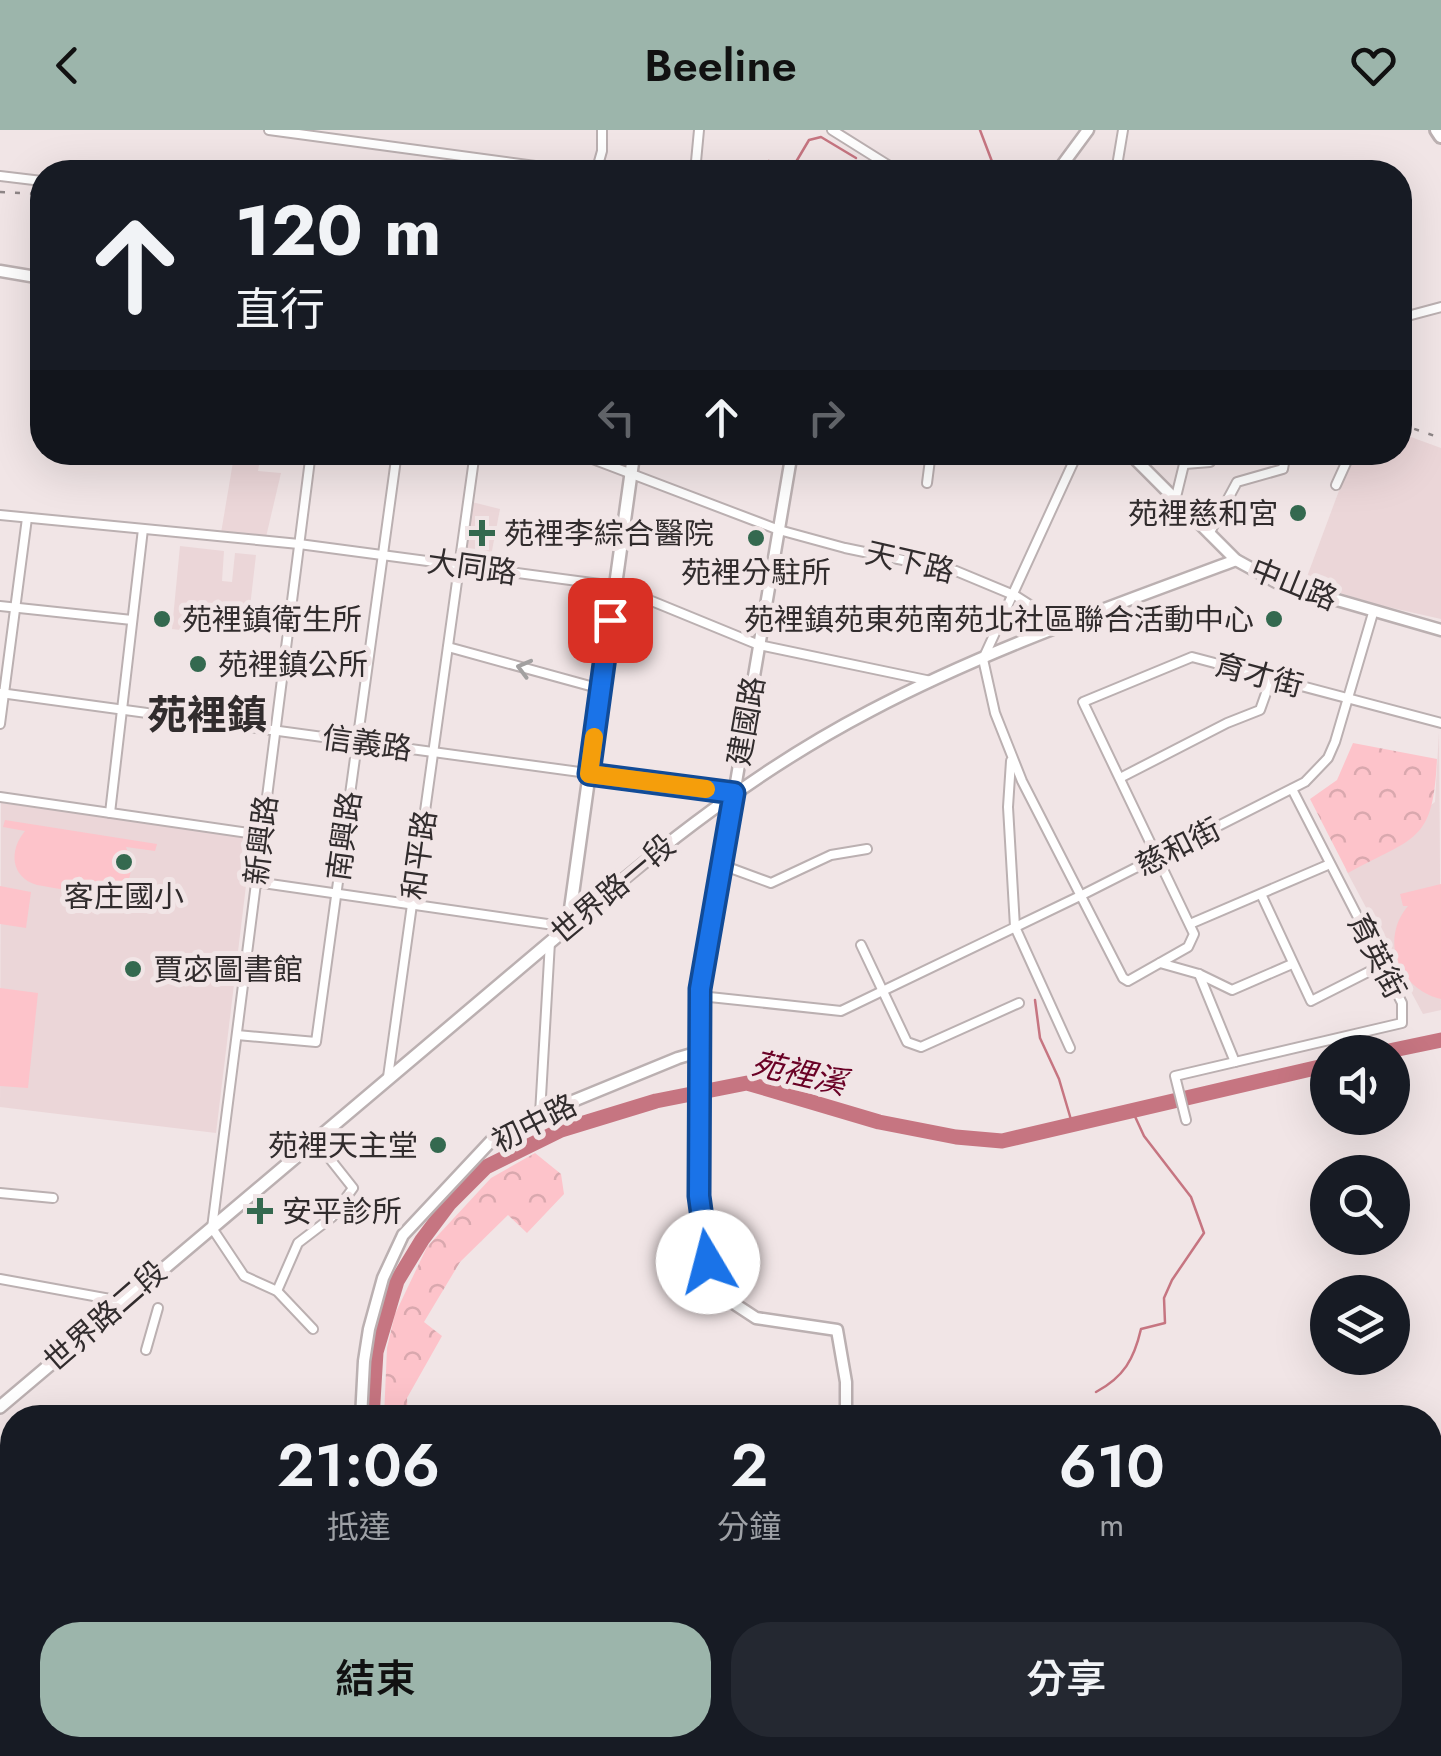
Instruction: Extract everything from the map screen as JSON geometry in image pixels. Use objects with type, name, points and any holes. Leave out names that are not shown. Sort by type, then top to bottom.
[{"type":"main road","points":[[568,928],[632,465]]},
{"type":"main road","name":"世界路一段","points":[[212,1228],[568,928]]},
{"type":"main road","name":"世界路二段","points":[[2,1405],[212,1228]]},
{"type":"street","points":[[269,130],[491,160]]},
{"type":"street","points":[[599,160],[602,130]]},
{"type":"street","points":[[696,160],[700,130]]},
{"type":"street","points":[[832,130],[880,160]]},
{"type":"street","points":[[1066,160],[1088,130]]},
{"type":"street","points":[[1118,160],[1124,130]]},
{"type":"street","points":[[0,176],[30,180]]},
{"type":"street","points":[[0,271],[30,276]]},
{"type":"street","points":[[1412,315],[1441,307]]},
{"type":"street","name":"新興路","points":[[212,1228],[309,465]]},
{"type":"street","name":"南興路","points":[[236,1035],[316,1042],[395,465]]},
{"type":"street","name":"和平路","points":[[388,1080],[474,465]]},
{"type":"street","name":"天下路","points":[[604,465],[779,530],[956,571],[1013,594],[1063,626]]},
{"type":"street","name":"建國路","points":[[790,465],[700,993],[699,1196],[714,1282],[724,1297],[756,1318],[837,1330],[846,1405]]},
{"type":"street","points":[[926,483],[928,465]]},
{"type":"street","points":[[1072,465],[983,659],[995,713],[1012,757],[1113,960],[1128,981],[1188,947],[1194,934],[1120,778],[1226,723],[1260,710],[1272,679]]},
{"type":"street","name":"中山路","points":[[1140,465],[1236,560],[1278,583],[1441,630]]},
{"type":"street","points":[[1175,501],[1184,465]]},
{"type":"street","points":[[1209,534],[1236,482],[1284,465]]},
{"type":"street","points":[[1336,484],[1345,465]]},
{"type":"street","name":"大同路","points":[[0,515],[299,544],[615,586],[759,645],[931,680]]},
{"type":"street","points":[[0,724],[27,518]]},
{"type":"street","points":[[110,813],[143,530]]},
{"type":"street","points":[[1063,626],[1236,560]]},
{"type":"street","points":[[0,606],[132,620]]},
{"type":"street","name":"慈和街","points":[[700,993],[841,1011],[1292,789],[1315,774],[1328,758],[1372,613]]},
{"type":"street","name":"世界路一段","points":[[568,928],[649,856],[734,793],[835,731],[931,680],[1063,626]]},
{"type":"street","points":[[448,646],[601,689]]},
{"type":"street","name":"育才街","points":[[1120,778],[1082,702],[1192,657],[1441,723]]},
{"type":"street","name":"信義路","points":[[2,693],[734,793]]},
{"type":"street","points":[[1012,757],[1008,807],[1014,928],[1070,1048]]},
{"type":"street","name":"育英街","points":[[1186,1120],[1175,1076],[1402,1024],[1402,1003],[1292,789]]},
{"type":"street","points":[[0,796],[262,835]]},
{"type":"street","points":[[722,864],[771,883],[832,854],[867,849]]},
{"type":"street","points":[[1190,924],[1330,864]]},
{"type":"street","points":[[256,882],[568,928]]},
{"type":"street","points":[[1261,894],[1310,1001],[1382,964]]},
{"type":"street","points":[[540,1114],[550,942]]},
{"type":"street","points":[[861,945],[912,1046],[921,1047],[1019,1003]]},
{"type":"street","points":[[1160,963],[1199,974],[1232,990],[1292,964]]},
{"type":"street","points":[[1199,974],[1235,1062]]},
{"type":"street","name":"初中路","points":[[362,1405],[369,1329],[383,1278],[403,1235],[492,1140],[540,1114],[702,1052]]},
{"type":"street","points":[[277,1291],[298,1243],[332,1217],[354,1188],[315,1140]]},
{"type":"street","points":[[0,1192],[53,1198]]},
{"type":"street","points":[[212,1228],[244,1276],[277,1291],[313,1329]]},
{"type":"street","points":[[0,1279],[121,1302]]},
{"type":"street","points":[[146,1350],[158,1308]]},
{"type":"shaded area","points":[[1412,437],[1441,448],[1441,619],[1305,582],[1349,465],[1412,465]]},
{"type":"shaded area","points":[[232,465],[259,465],[258,471],[281,473],[266,537],[221,533]]},
{"type":"shaded area","name":"苑裡李綜合醫院","points":[[472,502],[500,509],[490,561],[465,558]]},
{"type":"shaded area","points":[[180,546],[224,551],[222,581],[232,582],[235,553],[256,555],[248,624],[223,621],[221,635],[172,629]]},
{"type":"shaded area","points":[[1439,732],[1441,1010],[1423,1014],[1346,870],[1435,802]]},
{"type":"shaded area","points":[[1,803],[252,836],[216,1133],[0,1107]]},
{"type":"green space","points":[[1353,743],[1437,759],[1431,807],[1416,834],[1348,873],[1310,799],[1337,780]]},
{"type":"green space","points":[[5,820],[157,844],[155,851],[126,847],[131,868],[127,881],[118,889],[87,893],[37,885],[21,876],[15,854],[25,831],[3,827]]},
{"type":"green space","points":[[1441,884],[1441,999],[1426,994],[1404,974],[1398,962],[1395,933],[1408,906],[1403,906],[1400,894]]},
{"type":"green space","points":[[0,886],[31,892],[26,928],[0,924]]},
{"type":"green space","points":[[0,988],[38,993],[28,1088],[0,1086]]},
{"type":"green space","points":[[535,1153],[561,1174],[564,1194],[527,1233],[508,1215],[460,1262],[424,1322],[442,1336],[407,1398],[407,1405],[385,1405],[387,1348],[395,1314],[427,1247],[491,1178]]},
{"type":"waterway","points":[[980,130],[991,160]]},
{"type":"waterway","points":[[797,160],[809,140],[821,137],[856,158]]},
{"type":"waterway","points":[[1035,1000],[1040,1038],[1059,1079],[1072,1123]]},
{"type":"waterway","name":"苑裡溪","points":[[1410,1047],[1441,1040]]},
{"type":"waterway","name":"苑裡溪","points":[[373,1405],[376,1352],[397,1281],[422,1240],[449,1204],[486,1167],[561,1130],[656,1101],[747,1083],[879,1122],[956,1137],[1002,1141],[1310,1069]]},
{"type":"waterway","points":[[1096,1392],[1126,1366],[1141,1329],[1165,1323],[1164,1298],[1204,1233],[1191,1197],[1144,1136],[1132,1110]]},
{"type":"railway","points":[[0,192],[30,193]]},
{"type":"railway","points":[[1412,428],[1441,438]]},
{"type":"slow traffic","points":[[594,737],[589,774],[706,789]]},
{"type":"place","name":"苑裡慈和宮","points":[[1298,513]]},
{"type":"place","name":"苑裡李綜合醫院","points":[[482,533]]},
{"type":"place","name":"苑裡分駐所","points":[[756,538]]},
{"type":"place","name":"苑裡鎮衛生所","points":[[162,619]]},
{"type":"place","name":"苑裡鎮苑東苑南苑北社區聯合活動中心","points":[[1274,619]]},
{"type":"place","name":"苑裡鎮公所","points":[[198,664]]},
{"type":"place","name":"客庄國小","points":[[124,862]]},
{"type":"place","name":"賈宓圖書館","points":[[133,969]]},
{"type":"place","name":"苑裡天主堂","points":[[438,1145]]},
{"type":"place","name":"安平診所","points":[[260,1211]]},
{"type":"district","name":"苑裡鎮","points":[[207,715]]},
{"type":"route","points":[[610,620],[589,774],[734,793],[700,989],[702,1114],[698,1168],[708,1262]]}]
